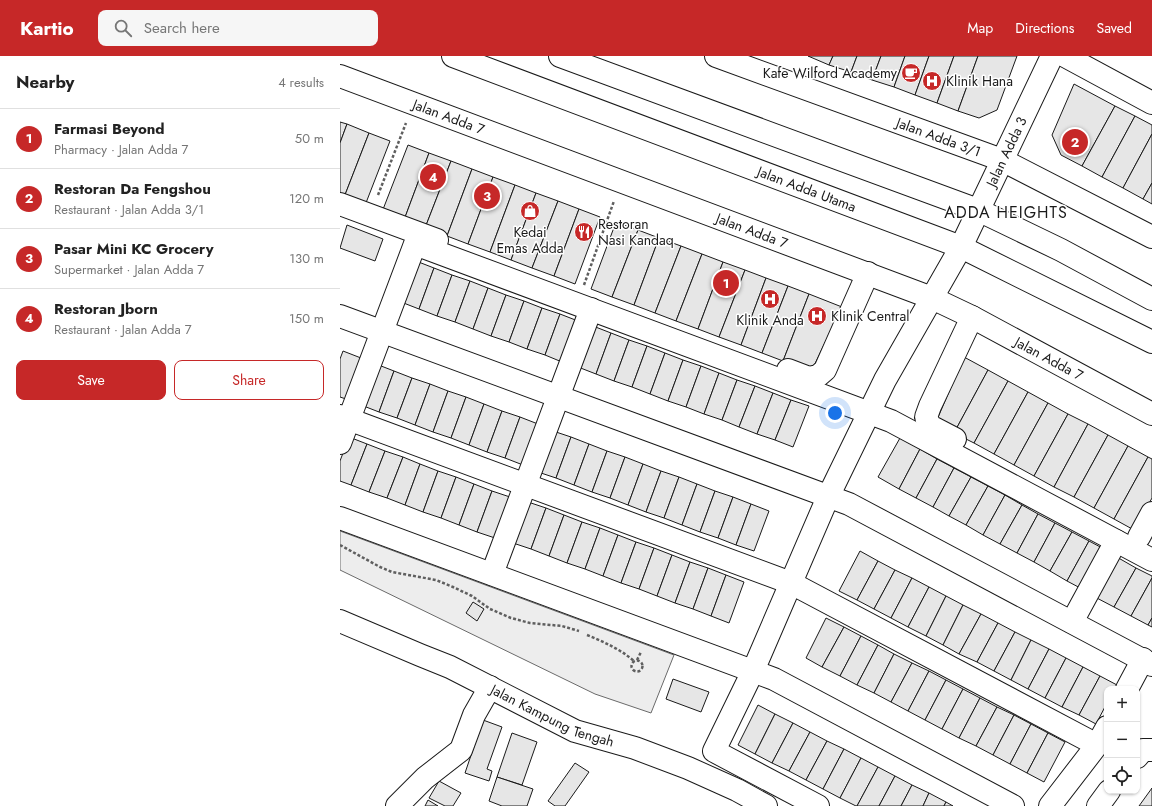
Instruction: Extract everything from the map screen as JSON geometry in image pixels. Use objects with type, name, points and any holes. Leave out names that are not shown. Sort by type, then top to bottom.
[{"type":"street","name":"Jalan Adda Utama","points":[[453,56],[960,246],[1152,342]]},
{"type":"street","points":[[560,56],[978,210],[1060,250],[1152,299]]},
{"type":"street","name":"Jalan Adda 3/1","points":[[716,56],[1002,160],[1152,237]]},
{"type":"street","name":"Jalan Adda 3","points":[[818,806],[714,751],[753,671],[828,497],[885,380],[960,246],[1052,56]]},
{"type":"street","points":[[1065,56],[1152,103]]},
{"type":"street","name":"Jalan Adda 7","points":[[340,76],[932,298],[972,317],[1152,414]]},
{"type":"street","points":[[340,204],[891,421],[1152,560]]},
{"type":"street","points":[[340,443],[345,417],[382,331],[415,244],[809,378],[818,376],[825,370],[868,273]]},
{"type":"street","points":[[492,574],[558,397],[586,301]]},
{"type":"street","points":[[340,316],[849,504],[1147,662],[1129,686]]},
{"type":"street","points":[[972,317],[930,406],[926,417],[930,426],[1145,540],[1152,513]]},
{"type":"street","points":[[345,417],[791,583],[1102,736],[1050,806]]},
{"type":"street","points":[[340,518],[774,679],[1013,806]]},
{"type":"street","points":[[1072,622],[1116,541]]},
{"type":"street","name":"Jalan Kampung Tengah","points":[[340,621],[450,667],[576,731],[635,748],[688,768],[737,790],[766,806]]},
{"type":"street","points":[[397,806],[425,778],[461,750],[474,715],[490,687]]},
{"type":"street","points":[[1140,753],[1142,750],[1152,750]]},
{"type":"street","points":[[1098,806],[1107,794]]},
{"type":"path","points":[[370,216],[413,103]]},
{"type":"path","points":[[586,301],[621,181]]},
{"type":"path","points":[[340,545],[392,572],[436,580],[453,586],[472,596],[490,609],[512,618],[530,623],[562,626],[584,633],[608,644],[624,653],[634,661],[637,660],[640,662],[643,665],[640,671],[636,672],[632,670],[631,664],[634,661]]},
{"type":"shaded area","points":[[340,531],[674,655],[651,713],[595,694],[340,570]]},
{"type":"building","points":[[808,56],[833,56],[829,65]]},
{"type":"building","points":[[833,56],[857,56],[851,72],[829,65]]},
{"type":"building","points":[[857,56],[881,56],[872,80],[851,72]]},
{"type":"building","points":[[881,56],[905,56],[894,87],[872,80]]},
{"type":"building","points":[[905,56],[929,56],[915,95],[894,87]]},
{"type":"building","points":[[929,56],[954,56],[937,103],[915,95]]},
{"type":"building","points":[[954,56],[978,56],[958,111],[937,103]]},
{"type":"building","points":[[978,56],[1017,56],[997,110],[979,118],[958,111]]},
{"type":"building","points":[[1074,84],[1115,106],[1082,166],[1061,155],[1052,135]]},
{"type":"building","points":[[1115,106],[1135,116],[1102,177],[1082,166]]},
{"type":"building","points":[[1135,116],[1152,125],[1152,134],[1123,188],[1102,177]]},
{"type":"building","points":[[340,122],[347,124],[340,143]]},
{"type":"building","points":[[347,124],[369,133],[343,200],[340,199],[340,143]]},
{"type":"building","points":[[369,133],[390,141],[364,208],[343,200]]},
{"type":"building","points":[[1152,134],[1152,183],[1143,199],[1123,188]]},
{"type":"building","points":[[408,145],[429,153],[404,220],[382,212]]},
{"type":"building","points":[[429,153],[451,161],[425,228],[404,220]]},
{"type":"building","points":[[451,161],[472,169],[447,236],[425,228]]},
{"type":"building","points":[[472,169],[493,177],[468,244],[447,236]]},
{"type":"building","points":[[493,177],[515,185],[490,252],[468,244]]},
{"type":"building","points":[[1152,183],[1152,204],[1143,199]]},
{"type":"building","points":[[515,185],[536,193],[511,260],[490,252]]},
{"type":"building","points":[[536,193],[558,201],[532,268],[511,260]]},
{"type":"building","points":[[558,201],[579,209],[554,276],[532,268]]},
{"type":"building","points":[[579,209],[600,217],[575,284],[554,276]]},
{"type":"building","points":[[616,222],[638,230],[612,297],[591,289]]},
{"type":"building","points":[[347,225],[383,239],[375,261],[340,248]]},
{"type":"building","points":[[638,230],[659,238],[634,305],[612,297]]},
{"type":"building","points":[[659,238],[681,246],[655,313],[634,305]]},
{"type":"building","points":[[681,246],[702,254],[676,321],[655,313]]},
{"type":"building","points":[[702,254],[723,262],[698,329],[676,321]]},
{"type":"building","points":[[416,261],[434,268],[419,309],[401,302]]},
{"type":"building","points":[[723,262],[745,270],[719,337],[698,329]]},
{"type":"building","points":[[434,268],[452,275],[437,316],[419,309]]},
{"type":"building","points":[[745,270],[766,278],[741,345],[719,337]]},
{"type":"building","points":[[452,275],[470,281],[455,322],[437,316]]},
{"type":"building","points":[[766,278],[788,286],[762,353],[741,345]]},
{"type":"building","points":[[470,281],[488,288],[473,329],[455,322]]},
{"type":"building","points":[[788,286],[809,294],[783,361],[762,353]]},
{"type":"building","points":[[488,288],[506,295],[491,336],[473,329]]},
{"type":"building","points":[[809,294],[842,307],[811,372],[783,361]]},
{"type":"building","points":[[506,295],[524,301],[509,342],[491,336]]},
{"type":"building","points":[[524,301],[542,308],[527,349],[509,342]]},
{"type":"building","points":[[542,308],[560,314],[545,355],[527,349]]},
{"type":"building","points":[[560,314],[578,321],[562,362],[545,355]]},
{"type":"building","points":[[593,326],[611,333],[596,374],[578,367]]},
{"type":"building","points":[[611,333],[629,340],[614,381],[596,374]]},
{"type":"building","points":[[629,340],[647,346],[632,387],[614,381]]},
{"type":"building","points":[[647,346],[665,353],[650,394],[632,387]]},
{"type":"building","points":[[343,351],[361,358],[346,399],[340,397],[340,359]]},
{"type":"building","points":[[665,353],[683,360],[668,401],[650,394]]},
{"type":"building","points":[[964,357],[988,370],[954,433],[936,422]]},
{"type":"building","points":[[683,360],[701,366],[686,407],[668,401]]},
{"type":"building","points":[[376,364],[394,371],[379,412],[361,405]]},
{"type":"building","points":[[701,366],[719,373],[704,414],[686,407]]},
{"type":"building","points":[[988,370],[1008,381],[974,443],[954,433]]},
{"type":"building","points":[[394,371],[412,378],[397,418],[379,412]]},
{"type":"building","points":[[719,373],[737,380],[722,420],[704,414]]},
{"type":"building","points":[[412,378],[430,384],[415,425],[397,418]]},
{"type":"building","points":[[737,380],[755,386],[739,427],[722,420]]},
{"type":"building","points":[[1008,381],[1028,392],[994,454],[974,443]]},
{"type":"building","points":[[430,384],[448,391],[433,432],[415,425]]},
{"type":"building","points":[[755,386],[773,393],[757,434],[739,427]]},
{"type":"building","points":[[448,391],[466,397],[451,438],[433,432]]},
{"type":"building","points":[[1028,392],[1048,403],[1014,465],[994,454]]},
{"type":"building","points":[[773,393],[791,400],[775,440],[757,434]]},
{"type":"building","points":[[466,397],[484,404],[469,445],[451,438]]},
{"type":"building","points":[[791,400],[809,406],[793,447],[775,440]]},
{"type":"building","points":[[1048,403],[1068,414],[1034,476],[1014,465]]},
{"type":"building","points":[[484,404],[502,411],[487,452],[469,445]]},
{"type":"building","points":[[502,411],[520,417],[505,458],[487,452]]},
{"type":"building","points":[[1068,414],[1088,424],[1054,487],[1034,476]]},
{"type":"building","points":[[520,417],[538,424],[523,465],[505,458]]},
{"type":"building","points":[[1088,424],[1108,435],[1074,497],[1054,487]]},
{"type":"building","points":[[553,431],[571,437],[556,478],[538,472]]},
{"type":"building","points":[[1108,435],[1128,446],[1094,508],[1074,497]]},
{"type":"building","points":[[349,437],[367,444],[351,485],[340,481],[340,461]]},
{"type":"building","points":[[571,437],[589,444],[574,485],[556,478]]},
{"type":"building","points":[[900,438],[920,449],[899,489],[878,477]]},
{"type":"building","points":[[367,444],[385,451],[369,492],[351,485]]},
{"type":"building","points":[[589,444],[607,451],[592,492],[574,485]]},
{"type":"building","points":[[1128,446],[1148,457],[1114,519],[1094,508]]},
{"type":"building","points":[[920,449],[937,459],[916,498],[899,489]]},
{"type":"building","points":[[385,451],[403,457],[387,498],[369,492]]},
{"type":"building","points":[[607,451],[625,457],[610,498],[592,492]]},
{"type":"building","points":[[403,457],[420,464],[405,505],[387,498]]},
{"type":"building","points":[[625,457],[643,464],[628,505],[610,498]]},
{"type":"building","points":[[1148,457],[1152,459],[1152,498],[1134,530],[1114,519]]},
{"type":"building","points":[[937,459],[954,468],[933,507],[916,498]]},
{"type":"building","points":[[420,464],[438,471],[423,512],[405,505]]},
{"type":"building","points":[[643,464],[661,471],[646,512],[628,505]]},
{"type":"building","points":[[954,468],[971,477],[949,516],[933,507]]},
{"type":"building","points":[[438,471],[456,477],[441,518],[423,512]]},
{"type":"building","points":[[661,471],[679,477],[664,518],[646,512]]},
{"type":"building","points":[[456,477],[474,484],[459,525],[441,518]]},
{"type":"building","points":[[679,477],[697,484],[682,525],[664,518]]},
{"type":"building","points":[[971,477],[988,486],[966,525],[949,516]]},
{"type":"building","points":[[474,484],[492,491],[477,532],[459,525]]},
{"type":"building","points":[[697,484],[715,491],[700,532],[682,525]]},
{"type":"building","points":[[988,486],[1005,495],[983,535],[966,525]]},
{"type":"building","points":[[492,491],[510,497],[495,538],[477,532]]},
{"type":"building","points":[[715,491],[733,497],[718,538],[700,532]]},
{"type":"building","points":[[1005,495],[1022,505],[1000,544],[983,535]]},
{"type":"building","points":[[733,497],[751,504],[736,545],[718,538]]},
{"type":"building","points":[[528,502],[546,508],[531,549],[513,543]]},
{"type":"building","points":[[751,504],[769,511],[754,551],[736,545]]},
{"type":"building","points":[[1022,505],[1038,514],[1017,553],[1000,544]]},
{"type":"building","points":[[546,508],[564,515],[549,556],[531,549]]},
{"type":"building","points":[[1038,514],[1055,523],[1034,562],[1017,553]]},
{"type":"building","points":[[564,515],[582,522],[567,563],[549,556]]},
{"type":"building","points":[[582,522],[600,528],[585,569],[567,563]]},
{"type":"building","points":[[1055,523],[1072,532],[1050,571],[1034,562]]},
{"type":"building","points":[[600,528],[618,535],[603,576],[585,569]]},
{"type":"building","points":[[1072,532],[1089,541],[1067,581],[1050,571]]},
{"type":"building","points":[[618,535],[636,542],[621,583],[603,576]]},
{"type":"building","points":[[1089,541],[1106,550],[1084,590],[1067,581]]},
{"type":"building","points":[[636,542],[654,548],[639,589],[621,583]]},
{"type":"building","points":[[654,548],[672,555],[657,596],[639,589]]},
{"type":"building","points":[[860,551],[878,561],[857,600],[839,591]]},
{"type":"building","points":[[672,555],[690,562],[675,603],[657,596]]},
{"type":"building","points":[[1115,556],[1136,568],[1114,607],[1093,596]]},
{"type":"building","points":[[878,561],[895,570],[874,609],[857,600]]},
{"type":"building","points":[[690,562],[708,568],[693,609],[675,603]]},
{"type":"building","points":[[708,568],[726,575],[711,616],[693,609]]},
{"type":"building","points":[[1136,568],[1152,576],[1152,578],[1131,616],[1114,607]]},
{"type":"building","points":[[895,570],[912,578],[891,618],[874,609]]},
{"type":"building","points":[[726,575],[744,582],[729,623],[711,616]]},
{"type":"building","points":[[912,578],[929,587],[908,627],[891,618]]},
{"type":"building","points":[[1152,578],[1152,618],[1148,625],[1131,616]]},
{"type":"building","points":[[929,587],[946,596],[926,636],[908,627]]},
{"type":"building","points":[[946,596],[963,605],[943,645],[926,636]]},
{"type":"building","points":[[473,602],[484,609],[477,621],[466,613]]},
{"type":"building","points":[[963,605],[981,614],[959,654],[943,645]]},
{"type":"building","points":[[981,614],[998,623],[977,662],[959,654]]},
{"type":"building","points":[[826,618],[844,627],[822,667],[806,658]]},
{"type":"building","points":[[1152,618],[1152,627],[1148,625]]},
{"type":"building","points":[[998,623],[1015,632],[994,671],[977,662]]},
{"type":"building","points":[[844,627],[861,636],[840,676],[822,667]]},
{"type":"building","points":[[1015,632],[1031,640],[1011,680],[994,671]]},
{"type":"building","points":[[861,636],[878,645],[857,685],[840,676]]},
{"type":"building","points":[[1031,640],[1049,649],[1028,689],[1011,680]]},
{"type":"building","points":[[878,645],[894,654],[874,693],[857,685]]},
{"type":"building","points":[[1049,649],[1066,658],[1045,698],[1028,689]]},
{"type":"building","points":[[894,654],[912,663],[891,702],[874,693]]},
{"type":"building","points":[[1066,658],[1083,667],[1062,707],[1045,698]]},
{"type":"building","points":[[912,663],[929,671],[908,711],[891,702]]},
{"type":"building","points":[[1083,667],[1100,676],[1079,715],[1062,707]]},
{"type":"building","points":[[929,671],[946,680],[925,720],[908,711]]},
{"type":"building","points":[[1100,676],[1117,685],[1104,686],[1104,709],[1096,724],[1079,715]]},
{"type":"building","points":[[673,679],[709,692],[701,712],[666,699]]},
{"type":"building","points":[[946,680],[963,689],[942,729],[925,720]]},
{"type":"building","points":[[963,689],[980,698],[959,738],[942,729]]},
{"type":"building","points":[[980,698],[997,707],[976,746],[959,738]]},
{"type":"building","points":[[758,705],[775,714],[755,754],[738,745]]},
{"type":"building","points":[[997,707],[1014,715],[993,755],[976,746]]},
{"type":"building","points":[[775,714],[793,723],[772,763],[755,754]]},
{"type":"building","points":[[1014,715],[1031,724],[1010,764],[993,755]]},
{"type":"building","points":[[483,720],[502,727],[487,769],[492,771],[489,781],[465,773]]},
{"type":"building","points":[[793,723],[810,732],[789,771],[772,763]]},
{"type":"building","points":[[1031,724],[1048,733],[1027,773],[1010,764]]},
{"type":"building","points":[[810,732],[827,741],[806,780],[789,771]]},
{"type":"building","points":[[512,733],[537,742],[522,785],[497,777]]},
{"type":"building","points":[[1048,733],[1065,742],[1044,782],[1027,773]]},
{"type":"building","points":[[827,741],[844,749],[823,789],[806,780]]},
{"type":"building","points":[[844,749],[861,758],[840,798],[823,789]]},
{"type":"building","points":[[861,758],[878,767],[856,806],[840,798]]},
{"type":"building","points":[[575,763],[589,772],[565,806],[555,806],[548,801]]},
{"type":"building","points":[[878,767],[895,776],[879,806],[857,806]]},
{"type":"building","points":[[895,776],[912,785],[901,806],[879,806]]},
{"type":"building","points":[[497,777],[533,789],[527,806],[502,806],[489,801]]},
{"type":"building","points":[[439,781],[461,793],[453,806],[445,806],[429,798]]},
{"type":"building","points":[[912,785],[929,793],[923,806],[901,806]]},
{"type":"building","points":[[1152,788],[1152,806],[1139,806]]},
{"type":"building","points":[[929,793],[946,802],[944,806],[923,806]]},
{"type":"building","points":[[428,800],[438,806],[425,806]]},
{"type":"building","points":[[946,802],[953,806],[944,806]]},
{"type":"place","name":"Kafe Wilford Academy","points":[[911,73]]},
{"type":"place","name":"Klinik Hana","points":[[932,81]]},
{"type":"place","name":"Restoran Da Fengshou","points":[[1075,142]]},
{"type":"place","name":"Restoran Jborn","points":[[433,177]]},
{"type":"place","name":"Pasar Mini KC Grocery","points":[[487,196]]},
{"type":"place","name":"Kedai Emas Adda","points":[[530,211]]},
{"type":"place","name":"Restoran Nasi Kandaq","points":[[584,232]]},
{"type":"place","name":"Farmasi Beyond","points":[[726,283]]},
{"type":"place","name":"Klinik Anda","points":[[770,299]]},
{"type":"place","name":"Klinik Central","points":[[817,316]]},
{"type":"district","name":"ADDA HEIGHTS","points":[[1006,212]]}]
